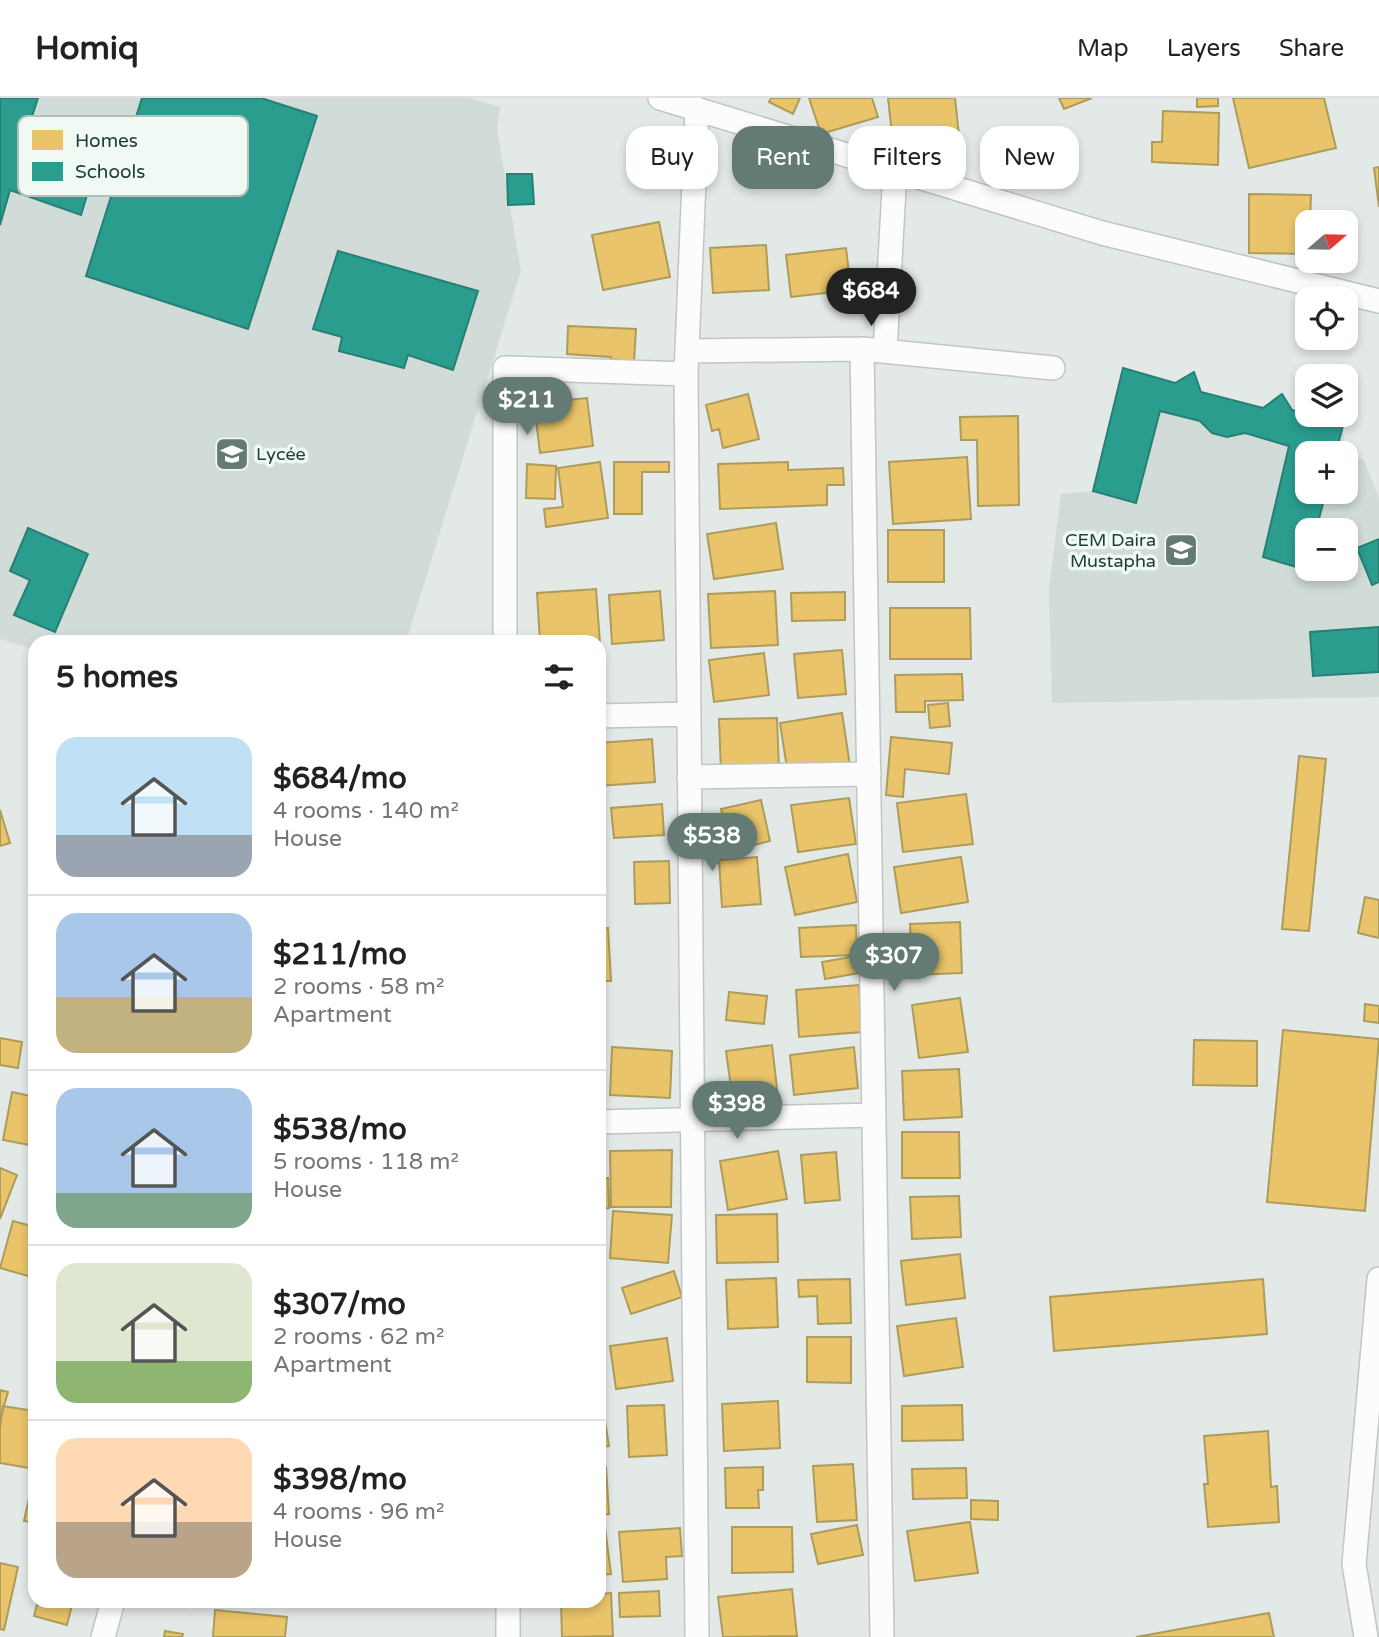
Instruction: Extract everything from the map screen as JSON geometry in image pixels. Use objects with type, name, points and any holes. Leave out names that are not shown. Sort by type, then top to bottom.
[{"type":"street","points":[[660,98],[848,156]]},
{"type":"street","points":[[697,109],[686,362],[697,1637]]},
{"type":"street","points":[[882,1637],[869,774],[874,350],[893,189]]},
{"type":"street","points":[[957,189],[1102,233],[1379,301]]},
{"type":"street","points":[[505,635],[505,369],[686,362],[874,350],[1053,368]]},
{"type":"street","points":[[606,716],[689,714]]},
{"type":"street","points":[[690,777],[869,774]]},
{"type":"street","points":[[606,1122],[874,1115]]},
{"type":"street","points":[[1366,1637],[1354,1564],[1379,1279]]},
{"type":"street","points":[[103,1637],[111,1608]]},
{"type":"street","points":[[508,1608],[508,1637]]},
{"type":"shaded area","name":"Lycée","points":[[0,98],[470,98],[500,107],[497,129],[521,270],[408,635],[28,635],[28,648],[0,639]]},
{"type":"shaded area","name":"CEM Daira Mustapha","points":[[1123,368],[1175,383],[1194,372],[1201,392],[1263,408],[1282,394],[1295,411],[1295,427],[1343,427],[1344,441],[1295,441],[1295,504],[1358,504],[1358,457],[1364,460],[1379,498],[1379,697],[1052,703],[1049,588],[1061,494],[1093,491]]},
{"type":"building: Homes","points":[[771,98],[800,98],[793,114],[769,102]]},
{"type":"building: Homes","points":[[809,98],[872,98],[878,117],[834,130],[834,126],[818,126]]},
{"type":"building: Homes","points":[[888,98],[955,98],[958,126],[891,126]]},
{"type":"building: Homes","points":[[1059,98],[1092,98],[1064,109]]},
{"type":"building: Homes","points":[[1197,98],[1218,98],[1218,106],[1197,107]]},
{"type":"building: Homes","points":[[1233,98],[1324,98],[1336,148],[1249,168]]},
{"type":"building: Homes","points":[[1163,111],[1219,113],[1218,165],[1152,162],[1152,142],[1162,142]]},
{"type":"building: Homes","points":[[1379,167],[1379,207],[1374,168]]},
{"type":"building: Homes","points":[[1249,194],[1311,195],[1310,210],[1295,210],[1295,254],[1249,253]]},
{"type":"building: Homes","points":[[659,222],[670,277],[603,290],[592,235]]},
{"type":"building: Homes","points":[[766,245],[769,290],[713,293],[710,248]]},
{"type":"building: Homes","points":[[846,248],[851,290],[791,297],[786,255]]},
{"type":"building: Homes","points":[[568,326],[636,329],[634,361],[567,354]]},
{"type":"building: Homes","points":[[748,394],[759,439],[723,448],[719,429],[712,431],[706,405]]},
{"type":"building: Homes","points":[[587,398],[593,446],[540,453],[535,412],[569,407],[568,400]]},
{"type":"building: Homes","points":[[1018,416],[1019,505],[978,506],[977,440],[961,440],[960,417]]},
{"type":"building: Homes","points":[[967,457],[971,519],[893,524],[889,462]]},
{"type":"building: Homes","points":[[600,462],[608,518],[546,527],[544,509],[563,507],[558,468]]},
{"type":"building: Homes","points":[[614,462],[669,462],[669,472],[642,472],[642,514],[614,514]]},
{"type":"building: Homes","points":[[788,462],[788,470],[843,468],[844,485],[827,485],[827,505],[720,509],[718,464]]},
{"type":"building: Homes","points":[[527,464],[556,466],[555,499],[526,498]]},
{"type":"building: Homes","points":[[776,523],[783,569],[714,579],[707,534]]},
{"type":"building: Homes","points":[[888,530],[944,530],[944,582],[888,582]]},
{"type":"building: Homes","points":[[596,589],[599,635],[540,635],[537,593]]},
{"type":"building: Homes","points":[[660,591],[664,640],[612,644],[609,595]]},
{"type":"building: Homes","points":[[775,591],[778,645],[711,648],[708,594]]},
{"type":"building: Homes","points":[[845,592],[845,620],[792,621],[791,593]]},
{"type":"building: Homes","points":[[890,608],[970,608],[971,659],[890,659]]},
{"type":"building: Homes","points":[[842,650],[846,694],[798,698],[794,654]]},
{"type":"building: Homes","points":[[764,653],[769,695],[714,702],[709,660]]},
{"type":"building: Homes","points":[[962,674],[963,700],[925,701],[925,712],[896,712],[895,675]]},
{"type":"building: Homes","points":[[948,703],[950,726],[930,728],[928,705]]},
{"type":"building: Homes","points":[[842,713],[850,766],[788,775],[780,723]]},
{"type":"building: Homes","points":[[777,718],[779,770],[721,772],[719,719]]},
{"type":"building: Homes","points":[[891,737],[952,743],[949,774],[905,769],[903,797],[886,795]]},
{"type":"building: Homes","points":[[652,739],[655,782],[606,785],[606,742]]},
{"type":"building: Homes","points":[[1299,756],[1326,759],[1309,931],[1282,929]]},
{"type":"building: Homes","points":[[966,794],[973,844],[903,852],[897,803]]},
{"type":"building: Homes","points":[[849,798],[856,844],[798,852],[791,805]]},
{"type":"building: Homes","points":[[761,800],[770,841],[731,851],[721,809]]},
{"type":"building: Homes","points":[[662,804],[664,835],[614,838],[611,808]]},
{"type":"building: Homes","points":[[0,810],[10,843],[0,846]]},
{"type":"building: Homes","points":[[848,854],[857,902],[795,915],[785,867]]},
{"type":"building: Homes","points":[[757,857],[761,904],[722,907],[719,860]]},
{"type":"building: Homes","points":[[961,857],[968,902],[901,913],[894,867]]},
{"type":"building: Homes","points":[[669,861],[670,903],[635,904],[634,862]]},
{"type":"building: Homes","points":[[1365,897],[1379,900],[1379,938],[1358,933]]},
{"type":"building: Homes","points":[[960,922],[962,973],[912,975],[910,924]]},
{"type":"building: Homes","points":[[856,925],[857,955],[801,957],[799,928]]},
{"type":"building: Homes","points":[[606,928],[608,928],[611,981],[606,981]]},
{"type":"building: Homes","points":[[862,955],[865,972],[825,979],[822,962]]},
{"type":"building: Homes","points":[[859,985],[862,1032],[799,1037],[796,990]]},
{"type":"building: Homes","points":[[729,992],[767,996],[764,1024],[726,1020]]},
{"type":"building: Homes","points":[[960,998],[968,1052],[919,1058],[912,1005]]},
{"type":"building: Homes","points":[[1365,1004],[1379,1006],[1379,1023],[1364,1021]]},
{"type":"building: Homes","points":[[1283,1030],[1379,1039],[1365,1211],[1267,1202]]},
{"type":"building: Homes","points":[[0,1038],[22,1042],[18,1068],[0,1065]]},
{"type":"building: Homes","points":[[1194,1040],[1257,1041],[1257,1086],[1193,1085]]},
{"type":"building: Homes","points":[[772,1045],[778,1097],[733,1102],[726,1051]]},
{"type":"building: Homes","points":[[612,1047],[672,1051],[670,1098],[610,1095]]},
{"type":"building: Homes","points":[[854,1047],[858,1088],[794,1095],[790,1055]]},
{"type":"building: Homes","points":[[959,1069],[962,1117],[904,1120],[902,1071]]},
{"type":"building: Homes","points":[[12,1092],[28,1095],[28,1145],[3,1140]]},
{"type":"building: Homes","points":[[902,1132],[959,1132],[960,1178],[902,1178]]},
{"type":"building: Homes","points":[[672,1150],[671,1207],[611,1207],[610,1151]]},
{"type":"building: Homes","points":[[778,1151],[787,1199],[728,1210],[720,1161]]},
{"type":"building: Homes","points":[[836,1152],[840,1200],[805,1203],[801,1155]]},
{"type":"building: Homes","points":[[0,1168],[17,1175],[0,1219]]},
{"type":"building: Homes","points":[[606,1178],[608,1178],[609,1208],[606,1208]]},
{"type":"building: Homes","points":[[959,1196],[961,1237],[912,1239],[910,1197]]},
{"type":"building: Homes","points":[[613,1211],[672,1215],[668,1263],[610,1258]]},
{"type":"building: Homes","points":[[777,1214],[778,1262],[717,1263],[716,1215]]},
{"type":"building: Homes","points":[[13,1221],[28,1225],[28,1276],[0,1268]]},
{"type":"building: Homes","points":[[960,1254],[965,1298],[906,1305],[901,1261]]},
{"type":"building: Homes","points":[[674,1271],[682,1297],[631,1314],[622,1288]]},
{"type":"building: Homes","points":[[776,1278],[778,1327],[728,1329],[726,1280]]},
{"type":"building: Homes","points":[[850,1279],[851,1323],[818,1324],[817,1296],[799,1297],[798,1280]]},
{"type":"building: Homes","points":[[1263,1279],[1267,1334],[1054,1351],[1050,1297]]},
{"type":"building: Homes","points":[[956,1318],[963,1367],[904,1376],[897,1326]]},
{"type":"building: Homes","points":[[807,1337],[851,1337],[851,1383],[807,1382]]},
{"type":"building: Homes","points":[[667,1338],[673,1381],[616,1389],[610,1346]]},
{"type":"building: Homes","points":[[0,1390],[8,1392],[0,1420]]},
{"type":"building: Homes","points":[[778,1401],[780,1448],[724,1451],[722,1404]]},
{"type":"building: Homes","points":[[664,1405],[667,1455],[629,1457],[627,1406]]},
{"type":"building: Homes","points":[[962,1405],[963,1440],[902,1441],[902,1406]]},
{"type":"building: Homes","points":[[3,1406],[28,1410],[28,1468],[0,1463]]},
{"type":"building: Homes","points":[[1268,1431],[1271,1487],[1277,1486],[1279,1522],[1208,1527],[1204,1484],[1208,1484],[1204,1436]]},
{"type":"building: Homes","points":[[853,1464],[857,1520],[817,1522],[813,1466]]},
{"type":"building: Homes","points":[[606,1467],[609,1514],[606,1514]]},
{"type":"building: Homes","points":[[763,1467],[763,1490],[758,1490],[759,1508],[726,1508],[725,1468]]},
{"type":"building: Homes","points":[[966,1468],[967,1498],[913,1499],[912,1469]]},
{"type":"building: Homes","points":[[971,1500],[998,1501],[998,1520],[971,1519]]},
{"type":"building: Homes","points":[[28,1503],[28,1522],[24,1521]]},
{"type":"building: Homes","points":[[970,1522],[978,1573],[915,1581],[907,1531]]},
{"type":"building: Homes","points":[[857,1525],[863,1555],[818,1564],[811,1534]]},
{"type":"building: Homes","points":[[732,1527],[792,1527],[793,1572],[732,1573]]},
{"type":"building: Homes","points":[[680,1528],[682,1556],[666,1557],[667,1579],[623,1582],[619,1532]]},
{"type":"building: Homes","points":[[606,1536],[611,1574],[606,1574]]},
{"type":"building: Homes","points":[[0,1563],[18,1567],[4,1630],[0,1629]]},
{"type":"building: Homes","points":[[792,1589],[797,1636],[723,1637],[718,1597]]},
{"type":"building: Homes","points":[[659,1591],[660,1616],[620,1617],[619,1593]]},
{"type":"building: Homes","points":[[606,1593],[611,1593],[613,1636],[562,1637],[561,1608],[606,1608]]},
{"type":"building: Homes","points":[[36,1608],[71,1608],[67,1625],[34,1616]]},
{"type":"building: Homes","points":[[215,1610],[287,1617],[285,1637],[213,1637]]},
{"type":"building: Homes","points":[[1269,1613],[1274,1637],[1136,1637]]},
{"type":"building: Homes","points":[[165,1631],[183,1634],[182,1637],[164,1637]]},
{"type":"building: Schools","points":[[0,98],[38,98],[32,116],[18,116],[18,193],[10,190],[0,225]]},
{"type":"building: Schools","points":[[142,98],[261,98],[317,116],[248,329],[86,276],[111,196],[248,196],[248,116],[136,116]]},
{"type":"building: Schools","points":[[507,174],[532,174],[534,204],[508,205]]},
{"type":"building: Schools","points":[[27,196],[87,196],[81,215]]},
{"type":"building: Schools","points":[[338,251],[478,291],[453,370],[408,355],[404,368],[339,351],[342,337],[313,329]]},
{"type":"building: Schools","points":[[1123,368],[1175,383],[1194,372],[1201,392],[1263,408],[1282,394],[1295,411],[1295,427],[1342,427],[1339,441],[1295,441],[1295,504],[1323,504],[1319,518],[1295,518],[1295,567],[1263,557],[1289,446],[1245,433],[1227,437],[1212,433],[1200,421],[1160,411],[1136,503],[1093,491]]},
{"type":"building: Schools","points":[[28,528],[88,554],[55,632],[14,615],[30,580],[10,571]]},
{"type":"building: Schools","points":[[1379,539],[1379,582],[1372,585],[1358,548]]},
{"type":"building: Schools","points":[[1379,627],[1379,672],[1313,676],[1310,632]]},
{"type":"place","name":"Lycée","points":[[232,454]]},
{"type":"place","name":"CEM Daira Mustapha","points":[[1181,550]]}]
